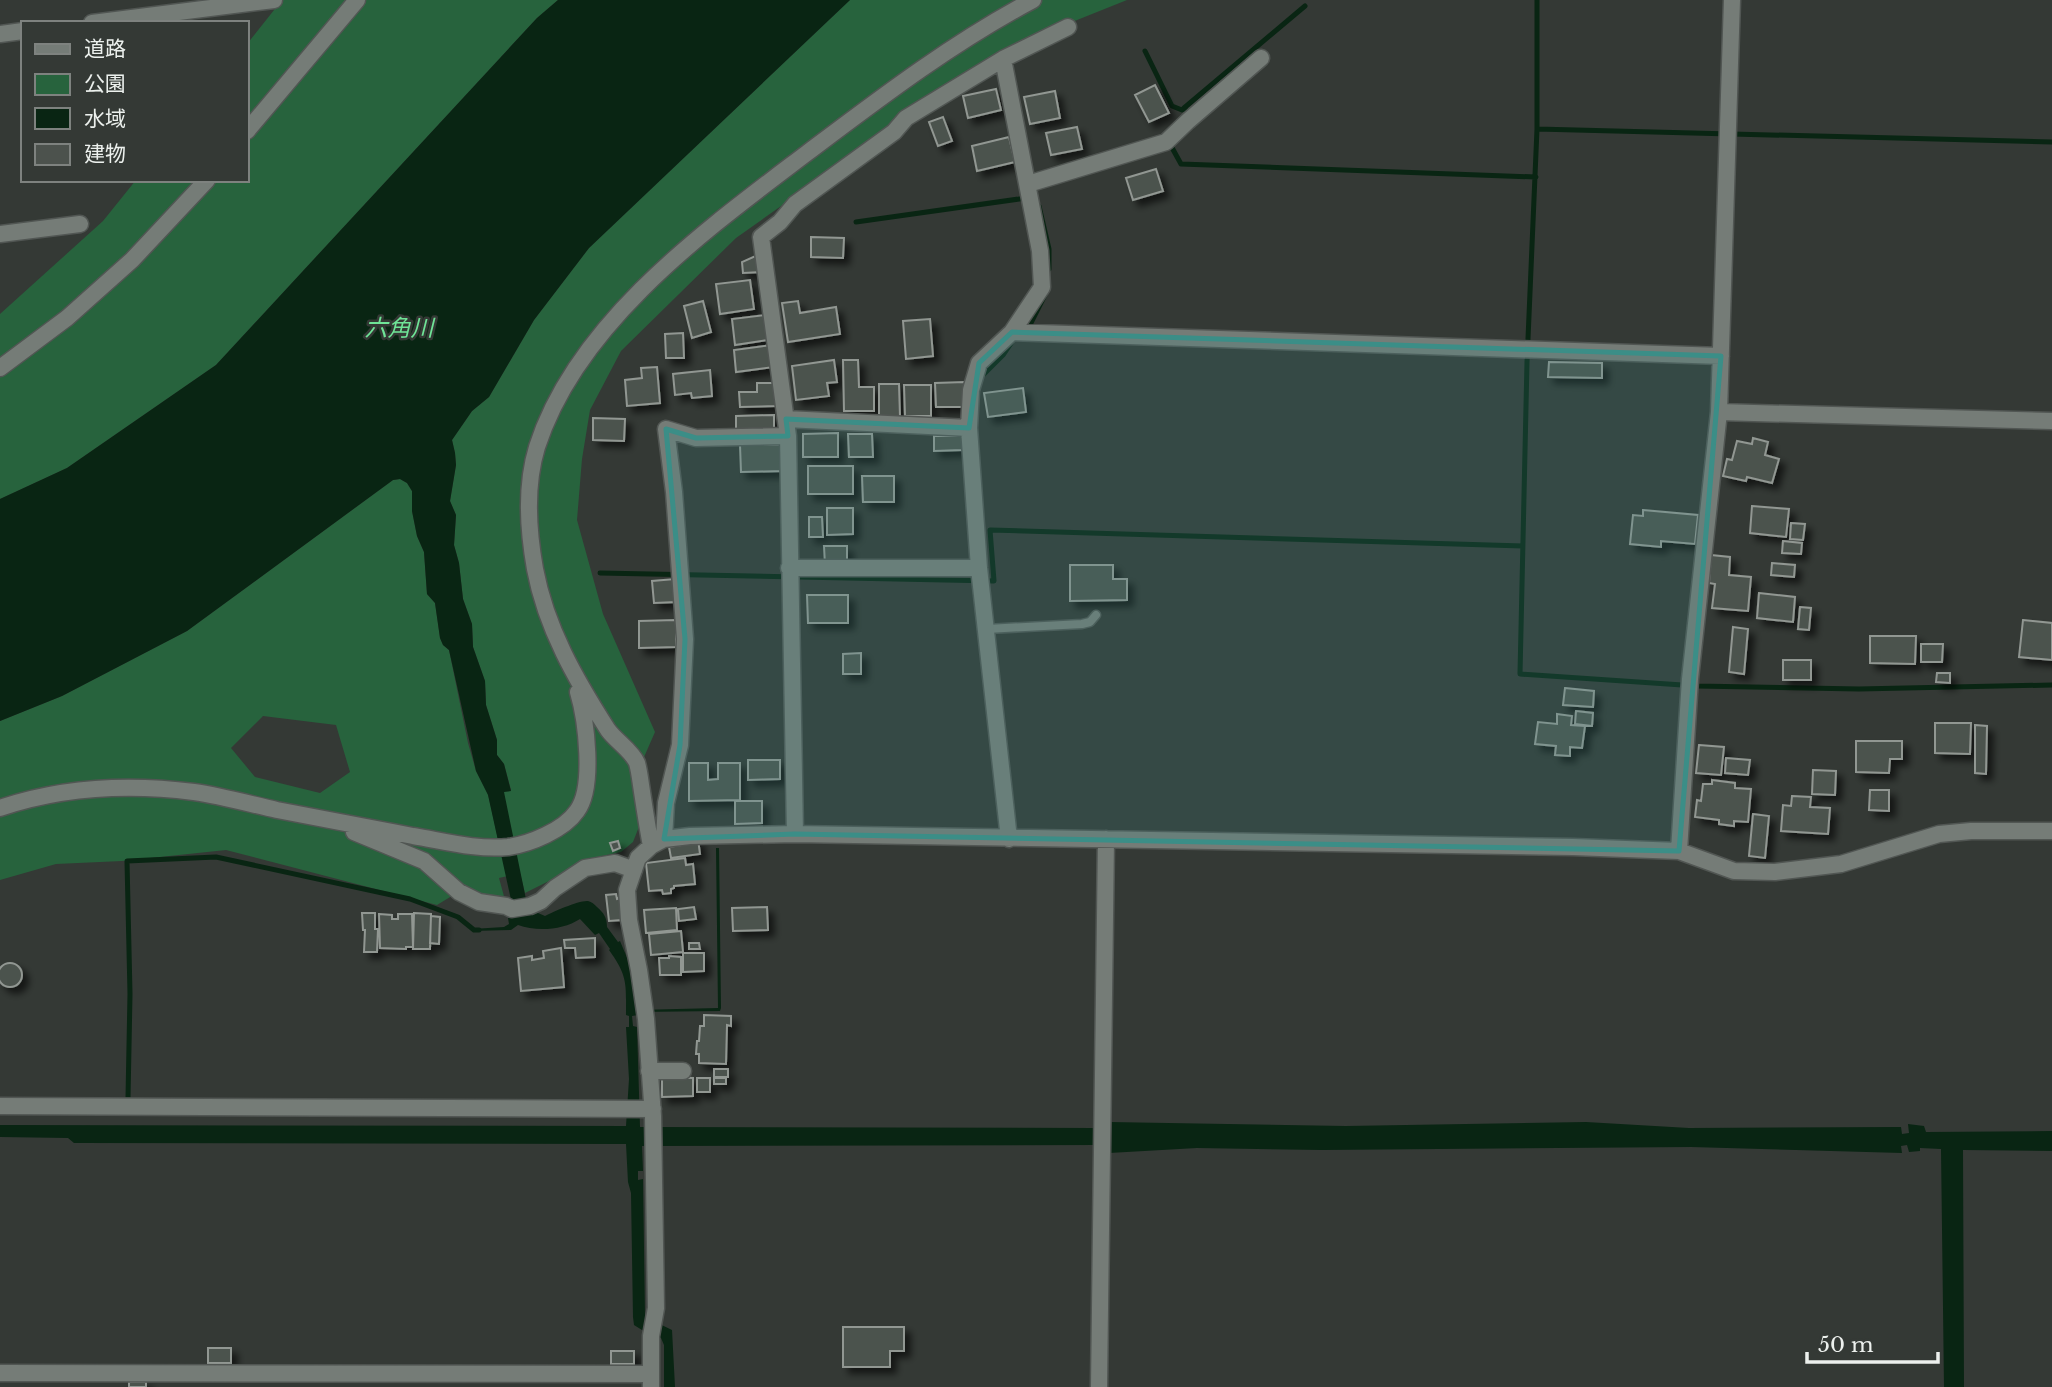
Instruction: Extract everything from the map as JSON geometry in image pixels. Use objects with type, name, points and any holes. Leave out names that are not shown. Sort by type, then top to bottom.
[{"type":"street","points":[[108,21],[274,0]]},
{"type":"street","points":[[248,130],[356,0]]},
{"type":"street","points":[[0,808],[54,794],[149,787],[197,793],[478,848],[527,843],[554,831],[577,812],[584,796],[587,759],[583,711],[574,676],[548,616],[536,571],[530,531],[529,491],[536,449],[555,404],[585,356],[631,300],[685,249],[746,199],[928,63],[1033,0]]},
{"type":"street","points":[[1679,851],[1690,686],[1719,411],[1732,0]]},
{"type":"street","points":[[795,834],[788,436],[761,237],[780,222],[795,204],[894,132],[906,118],[1003,59],[1069,27]]},
{"type":"street","points":[[0,34],[21,31]]},
{"type":"street","points":[[1029,195],[1166,142],[1261,58]]},
{"type":"street","points":[[1003,59],[1040,251],[1042,287],[1019,332],[979,363],[971,390],[969,428],[980,577],[1009,839]]},
{"type":"street","points":[[0,368],[67,318],[132,260],[205,182]]},
{"type":"street","points":[[0,234],[80,224]]},
{"type":"street","points":[[1019,332],[1721,356]]},
{"type":"street","points":[[1719,411],[2052,421]]},
{"type":"street","points":[[786,419],[969,428]]},
{"type":"street","points":[[657,842],[680,745],[685,639],[674,492],[666,429],[696,438],[788,436]]},
{"type":"street","points":[[789,573],[980,577]]},
{"type":"street","points":[[574,676],[611,733],[637,762],[657,842]]},
{"type":"street","points":[[326,820],[424,861],[459,892],[479,902],[512,909],[541,901],[585,868],[615,863],[634,870]]},
{"type":"street","points":[[0,1373],[651,1380],[656,1308],[653,1112],[645,1012],[629,920],[627,890],[638,858],[657,842],[690,836],[795,834],[1573,847],[1679,851],[1734,871],[1775,872],[1841,864],[1940,834],[1971,831],[2052,831]]},
{"type":"street","points":[[1099,1387],[1106,839]]},
{"type":"street","points":[[649,1071],[682,1071]]},
{"type":"street","points":[[0,1106],[618,1109],[653,1112]]},
{"type":"lane","points":[[987,629],[1082,625],[1090,622],[1096,615]]},
{"type":"highlighted area","points":[[1012,332],[1721,356],[1679,851],[795,834],[664,839],[680,745],[685,639],[666,429],[696,438],[788,436],[786,419],[969,428],[979,363]]},
{"type":"green space","points":[[282,0],[558,0],[537,18],[216,365],[67,468],[0,499],[0,314],[103,221],[134,182],[248,182],[248,43]]},
{"type":"green space","points":[[850,0],[1127,0],[1002,50],[736,238],[621,351],[590,410],[582,459],[577,520],[603,614],[655,732],[634,780],[642,819],[633,842],[621,852],[597,857],[525,893],[520,873],[499,878],[505,900],[496,900],[465,888],[437,905],[226,850],[122,861],[56,864],[0,880],[0,721],[62,696],[187,631],[393,480],[400,479],[407,483],[412,491],[412,511],[417,536],[424,552],[427,594],[435,603],[440,638],[449,650],[468,743],[476,771],[488,794],[501,853],[504,791],[511,790],[504,764],[497,755],[497,740],[486,705],[485,681],[473,647],[472,624],[463,599],[454,545],[456,515],[450,501],[456,465],[452,440],[472,411],[489,397],[534,320],[589,248]],"holes":[[[263,716],[336,725],[350,772],[320,793],[255,777],[231,748]]]},
{"type":"water","name":"六角川","points":[[558,0],[850,0],[589,248],[534,320],[489,397],[472,411],[452,440],[456,465],[450,501],[456,515],[454,545],[463,599],[472,624],[473,647],[485,681],[486,705],[497,740],[497,755],[504,764],[511,791],[504,792],[529,914],[538,913],[545,916],[579,902],[591,902],[603,914],[607,927],[618,942],[620,941],[631,967],[637,1010],[718,1008],[716,848],[719,848],[721,1008],[720,1011],[638,1012],[638,1015],[632,1016],[633,1026],[637,1027],[640,1127],[1095,1128],[1109,1122],[1346,1126],[1586,1122],[1689,1128],[1901,1127],[1902,1134],[1909,1133],[1908,1124],[1924,1126],[1926,1132],[2052,1131],[2052,1151],[1963,1150],[1964,1387],[1944,1387],[1941,1149],[1920,1148],[1920,1151],[1909,1152],[1907,1145],[1901,1146],[1902,1153],[1691,1147],[1322,1150],[1197,1148],[1109,1153],[1096,1145],[642,1146],[643,1171],[638,1171],[638,1180],[643,1179],[645,1317],[672,1330],[675,1387],[664,1387],[664,1345],[661,1338],[634,1325],[631,1193],[626,1144],[74,1143],[68,1138],[0,1137],[0,1125],[626,1126],[629,1079],[626,1027],[629,1027],[629,1016],[626,1015],[626,988],[620,967],[599,933],[595,935],[580,919],[566,926],[550,929],[533,929],[518,925],[511,930],[472,931],[504,927],[509,924],[508,918],[515,918],[488,795],[476,771],[449,650],[440,638],[435,603],[427,594],[424,552],[417,536],[412,511],[412,491],[407,483],[400,479],[393,480],[187,631],[62,696],[0,721],[0,499],[67,468],[216,365],[537,18]]},
{"type":"building","points":[[1155,85],[1169,113],[1149,122],[1135,95]]},
{"type":"building","points":[[996,89],[1001,110],[968,118],[963,96]]},
{"type":"building","points":[[1055,91],[1060,118],[1030,124],[1024,97]]},
{"type":"building","points":[[943,117],[952,141],[938,146],[929,122]]},
{"type":"building","points":[[1077,127],[1082,149],[1051,155],[1046,133]]},
{"type":"building","points":[[1009,137],[1015,162],[977,171],[972,146]]},
{"type":"building","points":[[1156,169],[1163,191],[1133,200],[1126,178]]},
{"type":"building","points":[[811,237],[844,238],[843,258],[811,257]]},
{"type":"building","points":[[760,254],[762,272],[743,273],[742,262]]},
{"type":"building","points":[[750,280],[754,309],[720,314],[716,284]]},
{"type":"building","points":[[703,301],[711,332],[692,338],[684,306]]},
{"type":"building","points":[[798,301],[800,313],[836,307],[840,334],[788,342],[782,303]]},
{"type":"building","points":[[765,315],[768,340],[735,345],[732,319]]},
{"type":"building","points":[[930,319],[933,356],[906,359],[903,321]]},
{"type":"building","points":[[683,333],[684,358],[666,358],[665,334]]},
{"type":"building","points":[[771,345],[774,367],[736,372],[734,350]]},
{"type":"building","points":[[834,360],[837,382],[827,383],[829,396],[796,400],[792,366]]},
{"type":"building","points":[[843,360],[858,360],[859,387],[874,387],[874,411],[844,411]]},
{"type":"building","points":[[1549,362],[1602,363],[1602,378],[1548,377]]},
{"type":"building","points":[[657,367],[660,403],[627,406],[625,380],[642,378],[641,368]]},
{"type":"building","points":[[710,370],[712,396],[692,398],[691,393],[675,395],[673,374]]},
{"type":"building","points":[[965,382],[965,407],[936,407],[935,383]]},
{"type":"building","points":[[757,383],[776,383],[776,406],[740,407],[739,392],[757,392]]},
{"type":"building","points":[[879,384],[899,384],[900,417],[879,417]]},
{"type":"building","points":[[904,385],[931,385],[931,416],[905,416]]},
{"type":"building","points":[[1023,388],[1026,412],[988,417],[984,393]]},
{"type":"building","points":[[774,415],[774,433],[736,433],[736,416]]},
{"type":"building","points":[[593,418],[625,419],[624,441],[593,440]]},
{"type":"building","points":[[838,433],[838,457],[803,457],[803,434]]},
{"type":"building","points":[[848,434],[872,434],[873,457],[849,457]]},
{"type":"building","points":[[934,436],[962,436],[962,450],[934,451]]},
{"type":"building","points":[[1753,438],[1768,442],[1765,455],[1779,459],[1772,483],[1747,477],[1746,481],[1723,476],[1727,459],[1732,460],[1737,441],[1752,444]]},
{"type":"building","points":[[740,445],[784,445],[784,471],[741,472]]},
{"type":"building","points":[[808,466],[853,466],[853,494],[808,494]]},
{"type":"building","points":[[862,476],[894,476],[894,502],[863,502]]},
{"type":"building","points":[[1752,506],[1789,509],[1786,537],[1750,533]]},
{"type":"building","points":[[827,508],[853,508],[853,534],[827,535]]},
{"type":"building","points":[[1643,510],[1698,515],[1695,544],[1661,541],[1661,547],[1630,544],[1633,515],[1643,516]]},
{"type":"building","points":[[809,517],[822,517],[823,537],[809,537]]},
{"type":"building","points":[[1791,523],[1805,524],[1803,540],[1790,539]]},
{"type":"building","points":[[1783,541],[1802,543],[1801,554],[1782,553]]},
{"type":"building","points":[[824,546],[847,546],[847,565],[825,565]]},
{"type":"building","points":[[1711,555],[1730,557],[1729,575],[1751,577],[1748,611],[1712,608],[1715,584],[1709,583]]},
{"type":"building","points":[[1772,563],[1795,565],[1794,577],[1771,575]]},
{"type":"building","points":[[1070,565],[1113,565],[1113,579],[1127,579],[1127,600],[1070,601]]},
{"type":"building","points":[[675,579],[677,602],[654,603],[652,581]]},
{"type":"building","points":[[1759,593],[1795,597],[1793,622],[1757,618]]},
{"type":"building","points":[[807,595],[848,595],[848,623],[808,623]]},
{"type":"building","points":[[1800,607],[1811,608],[1809,630],[1798,629]]},
{"type":"building","points":[[676,620],[676,647],[639,648],[639,621]]},
{"type":"building","points":[[2023,620],[2052,623],[2052,660],[2019,657]]},
{"type":"building","points":[[1733,627],[1748,629],[1744,674],[1729,672]]},
{"type":"building","points":[[1870,636],[1916,636],[1915,664],[1870,663]]},
{"type":"building","points":[[1921,644],[1943,644],[1942,662],[1921,662]]},
{"type":"building","points":[[861,653],[861,674],[843,674],[843,654]]},
{"type":"building","points":[[1783,660],[1811,660],[1811,680],[1783,680]]},
{"type":"building","points":[[1937,673],[1950,673],[1950,683],[1936,682]]},
{"type":"building","points":[[1565,688],[1594,691],[1593,707],[1563,705]]},
{"type":"building","points":[[1576,711],[1593,713],[1592,726],[1575,724]]},
{"type":"building","points":[[1557,714],[1572,716],[1571,725],[1585,726],[1582,748],[1570,747],[1570,756],[1555,755],[1556,746],[1535,744],[1538,722],[1557,724]]},
{"type":"building","points":[[1935,723],[1971,723],[1970,754],[1935,753]]},
{"type":"building","points":[[1975,725],[1987,726],[1986,774],[1975,773]]},
{"type":"building","points":[[1856,741],[1902,741],[1902,759],[1890,759],[1889,773],[1856,772]]},
{"type":"building","points":[[1699,745],[1724,747],[1721,775],[1696,773]]},
{"type":"building","points":[[1726,758],[1750,760],[1748,775],[1725,773]]},
{"type":"building","points":[[748,760],[780,760],[780,779],[748,780]]},
{"type":"building","points":[[689,763],[708,763],[708,780],[718,779],[718,763],[740,763],[740,800],[689,801]]},
{"type":"building","points":[[1813,770],[1836,771],[1835,795],[1812,794]]},
{"type":"building","points":[[1712,780],[1735,783],[1735,788],[1751,789],[1748,822],[1734,821],[1734,826],[1719,824],[1719,820],[1695,817],[1703,784],[1712,784]]},
{"type":"building","points":[[1870,790],[1889,790],[1889,811],[1869,810]]},
{"type":"building","points":[[1792,796],[1811,797],[1810,807],[1830,808],[1828,834],[1781,831],[1783,805],[1791,806]]},
{"type":"building","points":[[735,801],[762,801],[762,823],[735,824]]},
{"type":"building","points":[[1753,814],[1769,816],[1765,858],[1749,856]]},
{"type":"building","points":[[698,839],[700,854],[671,858],[669,847]]},
{"type":"building","points":[[618,841],[620,848],[613,851],[610,843]]},
{"type":"building","points":[[685,858],[686,865],[693,864],[695,884],[674,886],[671,893],[663,894],[662,890],[649,891],[646,863]]},
{"type":"building","points":[[616,894],[617,899],[620,898],[622,920],[609,921],[606,895]]},
{"type":"building","points":[[694,907],[696,919],[679,921],[678,909]]},
{"type":"building","points":[[767,907],[768,930],[733,931],[732,908]]},
{"type":"building","points":[[676,908],[677,930],[646,933],[644,910]]},
{"type":"building","points":[[362,913],[375,913],[375,929],[378,929],[377,952],[364,952],[365,930]]},
{"type":"building","points":[[414,913],[431,914],[430,949],[413,949]]},
{"type":"building","points":[[379,914],[392,915],[392,919],[398,919],[398,914],[412,914],[413,947],[380,948]]},
{"type":"building","points":[[431,916],[440,917],[439,944],[430,943]]},
{"type":"building","points":[[681,931],[683,952],[651,955],[649,934]]},
{"type":"building","points":[[595,938],[595,957],[576,958],[575,948],[565,948],[564,940]]},
{"type":"building","points":[[689,943],[699,943],[700,949],[689,949]]},
{"type":"building","points":[[561,948],[564,987],[521,991],[518,958],[544,958],[543,951]]},
{"type":"building","points":[[683,953],[704,953],[704,971],[683,972]]},
{"type":"building","points":[[681,957],[681,975],[660,975],[659,958]]},
{"type":"building","points":[[6,964],[14,964],[21,971],[21,979],[14,986],[6,986],[-1,979],[-1,971]]},
{"type":"building","points":[[704,1015],[731,1016],[731,1026],[727,1025],[726,1064],[699,1063],[699,1054],[696,1054],[697,1041],[700,1026],[704,1026]]},
{"type":"building","points":[[714,1069],[728,1069],[728,1077],[714,1077]]},
{"type":"building","points":[[662,1077],[693,1078],[693,1096],[662,1097]]},
{"type":"building","points":[[697,1078],[710,1078],[710,1092],[697,1092]]},
{"type":"building","points":[[714,1078],[726,1078],[726,1084],[714,1084]]},
{"type":"building","points":[[843,1327],[904,1327],[904,1351],[890,1351],[890,1367],[843,1367]]},
{"type":"building","points":[[208,1348],[231,1348],[231,1363],[208,1363]]},
{"type":"building","points":[[611,1351],[634,1351],[634,1364],[611,1364]]},
{"type":"building","points":[[129,1382],[146,1382],[146,1387],[129,1387]]},
{"type":"waterway","points":[[1537,0],[1537,129],[1527,362],[1520,674],[1697,686],[1859,689],[2052,685]]},
{"type":"waterway","points":[[1191,116],[1184,108],[1305,6]]},
{"type":"waterway","points":[[1145,51],[1172,106],[1182,110],[1184,108]]},
{"type":"waterway","points":[[1537,129],[2052,142]]},
{"type":"waterway","points":[[1170,144],[1181,164],[1536,177]]},
{"type":"waterway","points":[[856,222],[1026,198]]},
{"type":"waterway","points":[[1039,206],[1049,249],[1049,269]]},
{"type":"waterway","points":[[1025,329],[1031,323],[1045,295]]},
{"type":"waterway","points":[[981,377],[1003,355],[1013,340]]},
{"type":"waterway","points":[[600,573],[994,581],[990,530],[1523,546]]},
{"type":"waterway","points":[[128,1098],[130,994],[127,861],[216,857],[410,899],[458,917],[474,930],[479,930]]}]
